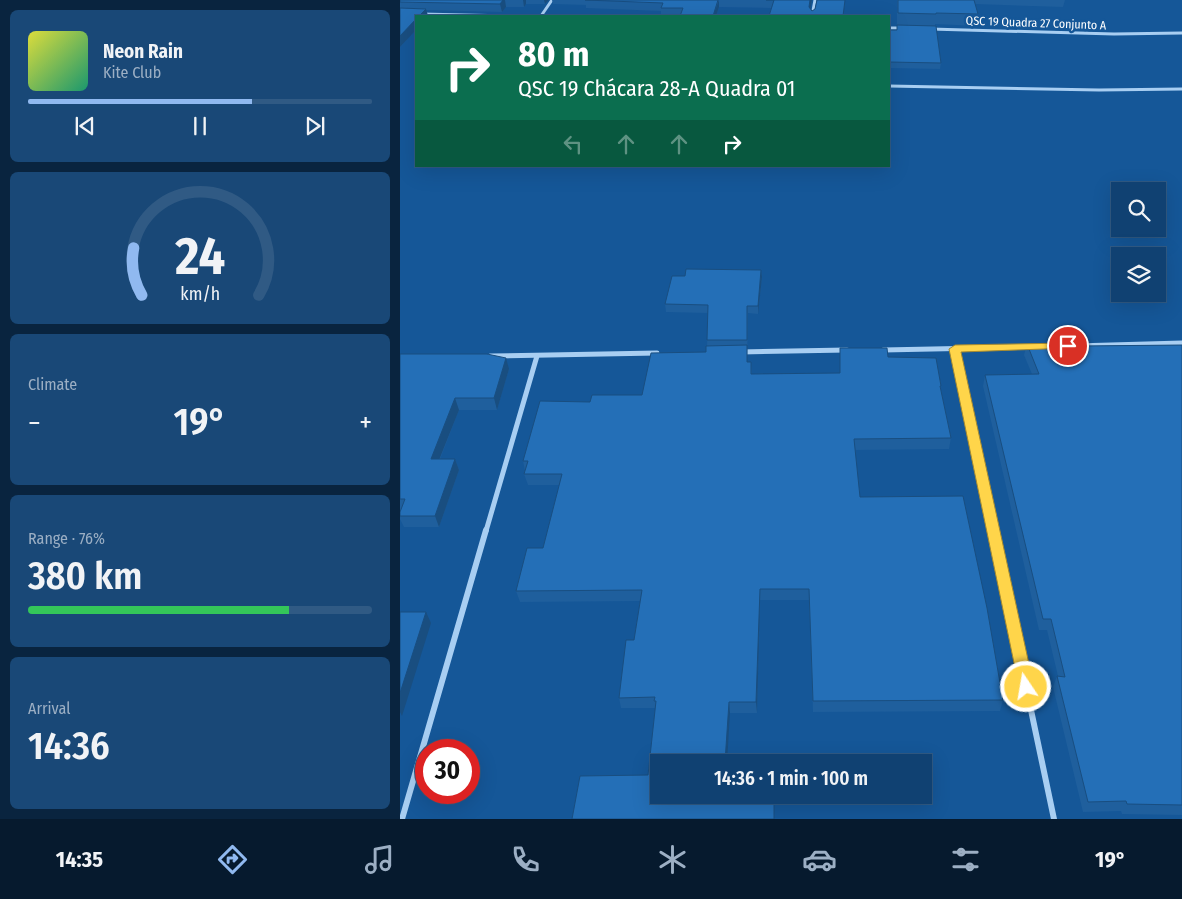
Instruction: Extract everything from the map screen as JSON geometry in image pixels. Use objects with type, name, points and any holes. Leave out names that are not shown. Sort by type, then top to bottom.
[{"type":"street","points":[[542,15],[552,0]]},
{"type":"street","points":[[812,15],[815,0]]},
{"type":"street","points":[[419,14],[467,15]]},
{"type":"street","points":[[890,28],[908,28]]},
{"type":"street","name":"QSC 19 Quadra 27 Conjunto A","points":[[928,29],[1114,34],[1182,33]]},
{"type":"street","points":[[890,86],[1099,90],[1182,89]]},
{"type":"street","points":[[1064,346],[1182,342]]},
{"type":"street","points":[[876,350],[1034,347]]},
{"type":"street","points":[[955,349],[1054,819]]},
{"type":"street","points":[[737,352],[856,350]]},
{"type":"street","points":[[488,356],[660,353]]},
{"type":"street","points":[[402,819],[537,356]]},
{"type":"building","points":[[400,0],[503,0],[500,4],[400,2]]},
{"type":"building","points":[[585,0],[718,0],[713,15],[680,15],[683,8],[661,8],[663,3]]},
{"type":"building","points":[[774,0],[810,0],[809,7],[812,11],[815,9],[817,0],[845,0],[843,15],[769,15]]},
{"type":"building","points":[[898,0],[974,0],[978,14],[898,13]]},
{"type":"building","points":[[400,8],[426,9],[420,15],[415,15],[415,20],[400,36]]},
{"type":"building","points":[[897,25],[936,26],[941,63],[890,62],[890,30],[897,30]]},
{"type":"building","points":[[686,269],[761,270],[758,306],[747,306],[747,340],[707,340],[708,305],[665,304],[672,276],[685,276]]},
{"type":"building","points":[[1027,344],[1081,344],[1081,346],[1182,345],[1182,805],[1127,804],[1126,801],[1088,802],[1057,676],[1065,677],[1051,619],[1043,619],[985,375],[1039,374]]},
{"type":"building","points":[[747,345],[747,362],[751,362],[751,374],[840,373],[840,348],[887,348],[888,357],[936,358],[951,438],[854,439],[860,497],[963,496],[987,608],[1003,700],[813,701],[809,589],[760,589],[756,702],[729,702],[726,754],[650,754],[655,697],[619,698],[626,640],[634,640],[642,590],[516,591],[527,548],[543,548],[562,474],[524,474],[528,461],[523,461],[540,401],[590,402],[592,395],[642,395],[651,353],[706,352],[706,346]]},
{"type":"building","points":[[400,354],[487,354],[506,358],[494,398],[455,398],[431,459],[455,459],[435,516],[400,516],[405,499],[400,499]]},
{"type":"building","points":[[400,612],[426,612],[400,693]]},
{"type":"building","points":[[650,756],[650,804],[774,804],[774,819],[572,819],[580,776],[648,775]]},
{"type":"route","points":[[1026,687],[955,349],[1068,346]]}]
